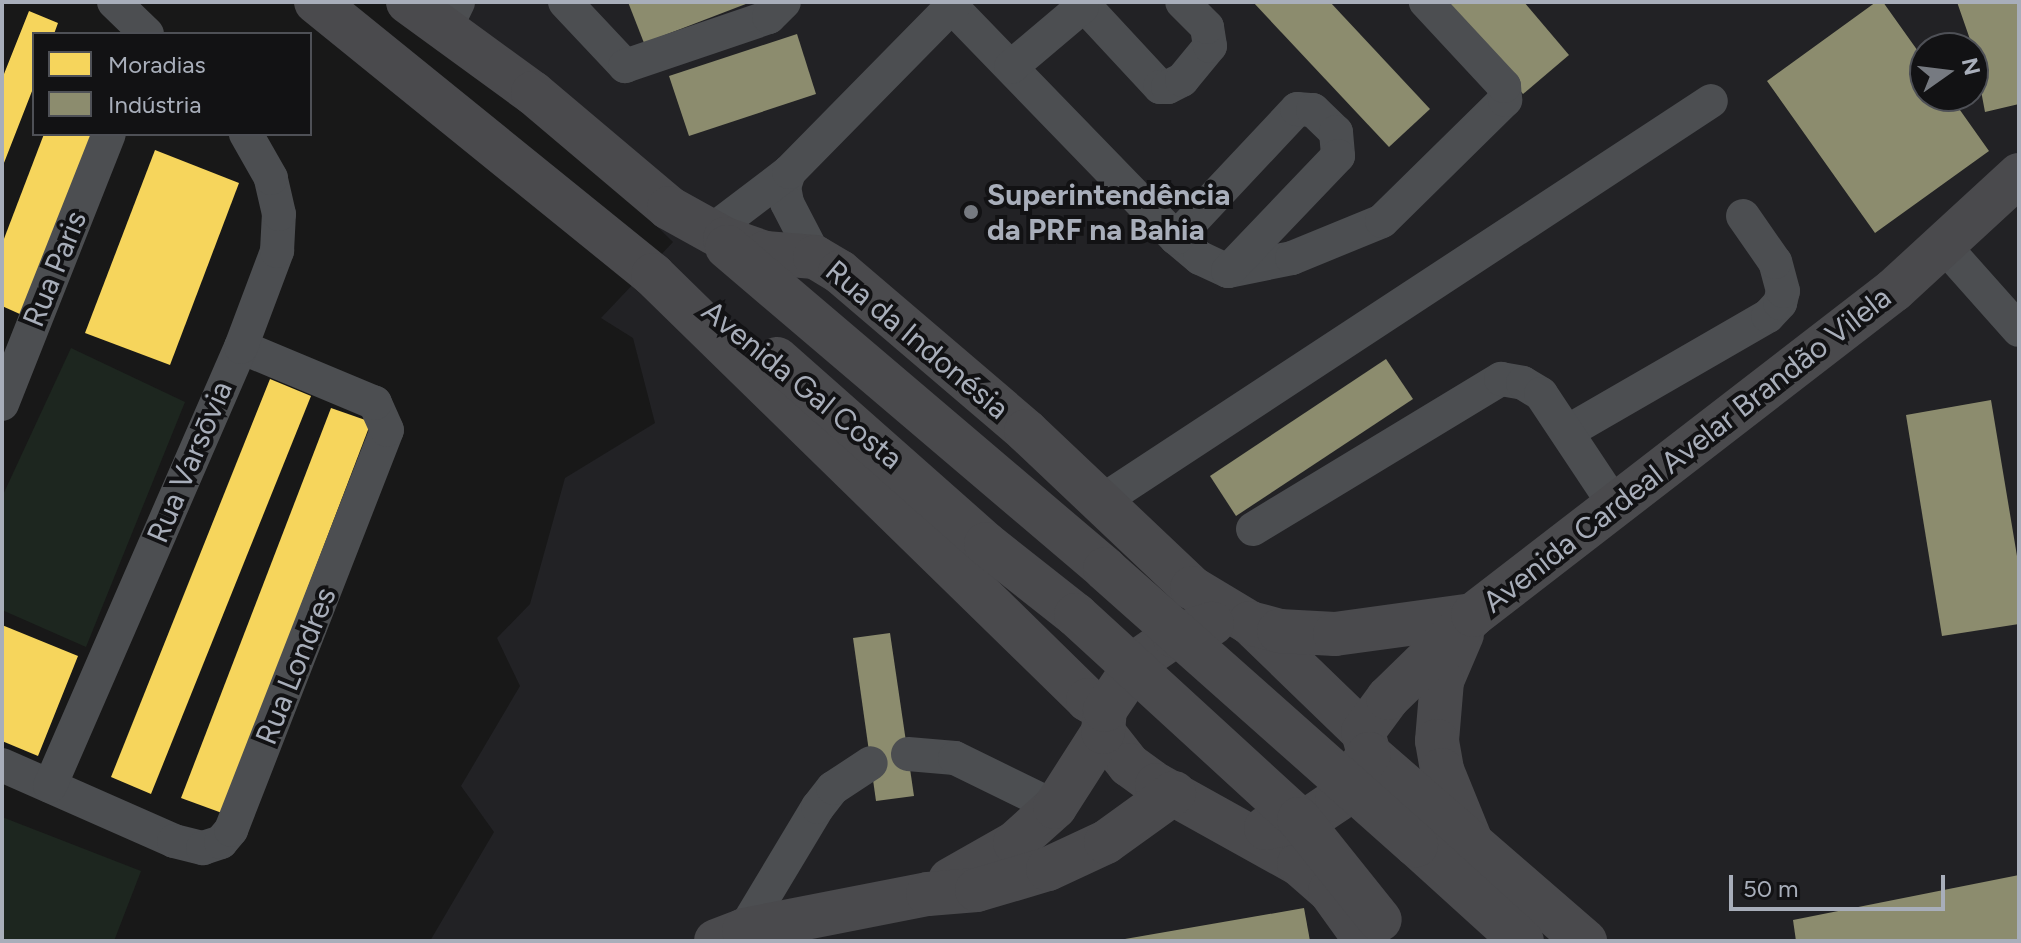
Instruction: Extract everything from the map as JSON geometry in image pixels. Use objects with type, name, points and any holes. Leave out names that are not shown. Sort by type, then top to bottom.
[{"type":"main road","points":[[316,2],[653,275]]},
{"type":"main road","name":"Rua da Indonésia","points":[[408,2],[451,17],[533,93],[669,208],[710,232],[765,253],[815,257],[874,299],[1192,588],[1246,621],[1366,743],[1472,844],[1585,941]]},
{"type":"main road","name":"Avenida Cardeal Avelar Brandão Vilela","points":[[1240,828],[1284,829],[1309,819],[1337,800],[1388,698],[1473,615],[1616,507],[1945,247],[2019,175]]},
{"type":"main road","points":[[710,232],[1105,569],[1522,941]]},
{"type":"main road","name":"Avenida Gal Costa","points":[[653,275],[707,303],[767,351],[986,544],[1076,615],[1299,819],[1379,934]]},
{"type":"main road","name":"Avenida Gal Costa","points":[[653,275],[1088,700],[1129,765],[1240,828],[1320,882],[1379,934]]},
{"type":"main road","points":[[1472,844],[1442,770],[1437,715],[1452,652],[1473,615]]},
{"type":"main road","name":"Rua da Indonésia","points":[[1104,721],[1138,661],[1156,646],[1197,627],[1246,621],[1279,631],[1335,634],[1473,615]]},
{"type":"main road","points":[[928,894],[1015,843],[1055,807],[1104,721]]},
{"type":"main road","points":[[730,936],[928,894],[977,890],[1048,869],[1106,842],[1174,793]]},
{"type":"street","points":[[114,2],[145,32]]},
{"type":"street","points":[[565,2],[625,66]]},
{"type":"street","points":[[591,2],[625,66]]},
{"type":"street","points":[[625,66],[769,17],[784,2]]},
{"type":"street","points":[[1011,67],[1082,4],[1160,87],[1168,87],[1182,80],[1210,46],[1207,27],[1182,2]]},
{"type":"street","points":[[710,232],[789,172],[954,4],[1176,238],[1200,258],[1228,271],[1292,258],[1382,221],[1505,100],[1504,86],[1426,2]]},
{"type":"street","points":[[1099,503],[1711,101]]},
{"type":"street","points":[[1176,238],[1297,109],[1313,110],[1336,132],[1338,156],[1228,271]]},
{"type":"street","name":"Rua Paris","points":[[2,404],[108,136]]},
{"type":"street","name":"Rua Varsōvia","points":[[50,786],[241,347],[277,251],[279,214],[271,178],[247,136]]},
{"type":"street","points":[[789,172],[784,187],[787,203],[815,257]]},
{"type":"street","points":[[1567,432],[1768,316],[1780,303],[1783,291],[1775,262],[1743,216]]},
{"type":"street","points":[[1945,247],[2019,330]]},
{"type":"street","name":"Rua Londres","points":[[2,765],[174,841],[203,848],[221,842],[231,830],[387,430],[375,403],[241,347]]},
{"type":"street","points":[[1253,529],[1501,379],[1523,383],[1541,394],[1616,507]]},
{"type":"street","points":[[908,754],[976,765],[1055,807]]},
{"type":"street","points":[[730,936],[833,788],[871,763]]},
{"type":"shaded area","points":[[427,2],[2019,2],[2019,941],[430,941],[494,832],[461,786],[520,686],[497,638],[530,604],[565,478],[655,423],[633,338],[601,318],[673,242]]},
{"type":"shaded area","points":[[71,348],[185,402],[86,647],[2,610],[2,497]]},
{"type":"shaded area","points":[[2,817],[141,871],[114,941],[2,941]]},
{"type":"building: Moradias","points":[[29,11],[58,23],[55,32],[32,32],[32,91],[2,168],[2,79]]},
{"type":"building: Moradias","points":[[43,136],[91,136],[22,315],[2,306],[2,244]]},
{"type":"building: Moradias","points":[[155,150],[239,183],[170,365],[85,333]]},
{"type":"building: Moradias","points":[[270,379],[311,396],[151,794],[111,777]]},
{"type":"building: Moradias","points":[[331,408],[371,422],[222,813],[181,798]]},
{"type":"building: Moradias","points":[[2,625],[78,656],[38,756],[2,741]]},
{"type":"building: Indústria","points":[[628,2],[751,2],[644,43]]},
{"type":"building: Indústria","points":[[1253,2],[1330,2],[1430,109],[1389,147]]},
{"type":"building: Indústria","points":[[1445,2],[1524,2],[1569,55],[1523,94]]},
{"type":"building: Indústria","points":[[1876,2],[1883,2],[1909,39],[1909,112],[1961,112],[1989,151],[1875,233],[1767,81]]},
{"type":"building: Indústria","points":[[1957,2],[2019,2],[2019,104],[1989,111],[1989,32],[1967,32]]},
{"type":"building: Indústria","points":[[797,34],[816,94],[689,136],[669,76]]},
{"type":"building: Indústria","points":[[1386,359],[1413,399],[1236,516],[1210,476]]},
{"type":"building: Indústria","points":[[1991,400],[2019,568],[2019,624],[1942,636],[1906,415]]},
{"type":"building: Indústria","points":[[890,633],[914,796],[876,801],[853,638]]},
{"type":"building: Indústria","points":[[2019,875],[2019,941],[1796,941],[1793,920]]},
{"type":"building: Indústria","points":[[1304,908],[1310,941],[1125,941],[1125,939]]},
{"type":"place","name":"Superintendência da PRF na Bahia","points":[[971,212]]}]
